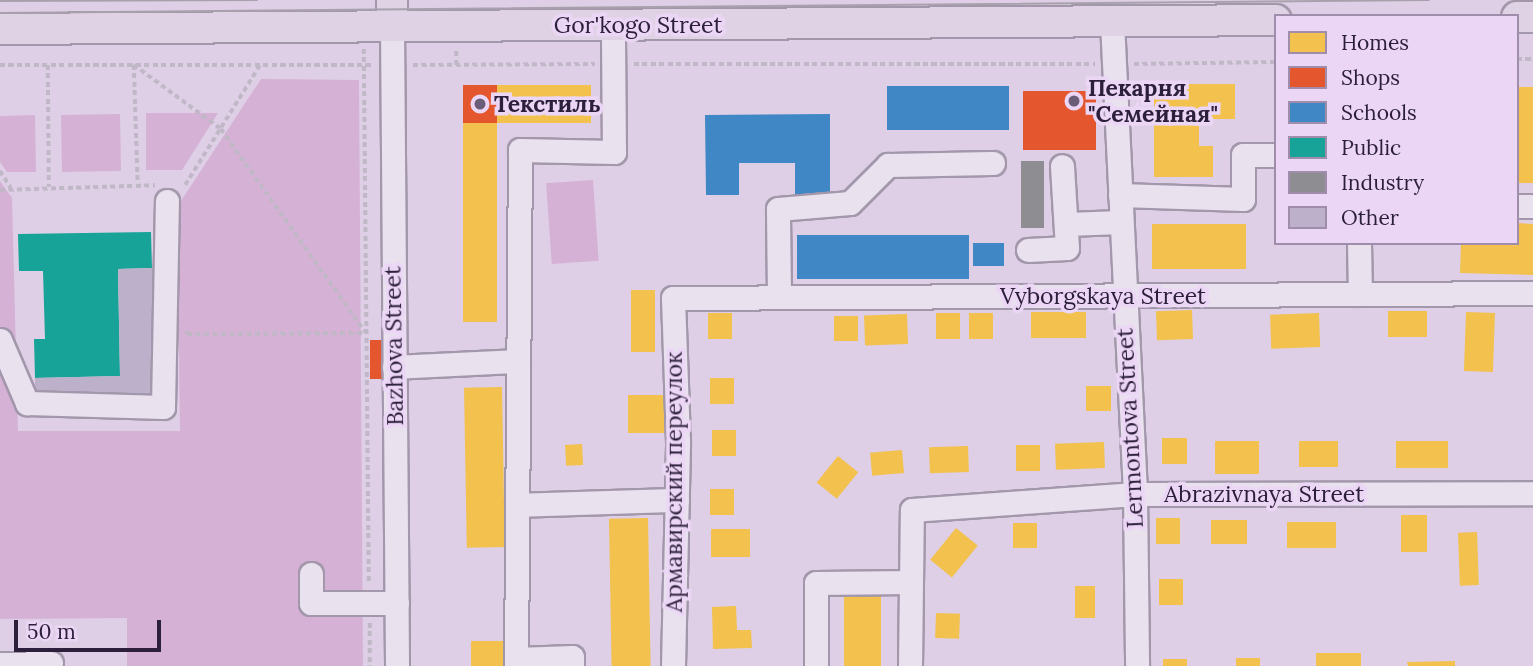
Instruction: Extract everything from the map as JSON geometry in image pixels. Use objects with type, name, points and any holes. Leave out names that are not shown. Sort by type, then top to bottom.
[{"type":"main road","name":"Gor'kogo Street","points":[[0,29],[392,13],[613,25],[1274,20]]},
{"type":"street","name":"Bazhova Street","points":[[392,13],[397,666]]},
{"type":"street","name":"Lermontova Street","points":[[1112,22],[1135,494],[1137,666]]},
{"type":"street","points":[[572,666],[572,657],[516,662],[520,150],[614,152],[613,25]]},
{"type":"street","points":[[1120,195],[1243,199],[1243,155],[1274,155]]},
{"type":"street","points":[[779,295],[778,209],[850,203],[888,165],[993,163]]},
{"type":"street","points":[[1028,250],[1067,248],[1062,166]]},
{"type":"street","points":[[0,340],[27,404],[163,407],[167,201]]},
{"type":"street","points":[[1066,224],[1121,222]]},
{"type":"street","points":[[1359,245],[1360,295]]},
{"type":"street","name":"Vyborgskaya Street","points":[[673,298],[779,295],[1533,293]]},
{"type":"street","name":"Армавирский переулок","points":[[673,298],[677,500],[673,666]]},
{"type":"street","points":[[394,367],[518,361]]},
{"type":"street","name":"Abrazivnaya Street","points":[[911,582],[912,510],[1135,494],[1533,493]]},
{"type":"street","points":[[517,505],[677,500]]},
{"type":"street","points":[[311,574],[311,603],[397,603]]},
{"type":"street","points":[[816,666],[816,583],[911,582],[910,666]]},
{"type":"street","points":[[0,664],[51,663]]},
{"type":"path","points":[[0,65],[1274,62]]},
{"type":"path","points":[[48,65],[49,187]]},
{"type":"path","points":[[134,65],[221,129],[366,333]]},
{"type":"path","points":[[134,65],[138,185]]},
{"type":"path","points":[[185,185],[260,65]]},
{"type":"path","points":[[364,65],[370,666]]},
{"type":"path","points":[[0,171],[12,188]]},
{"type":"shaded area","points":[[261,79],[359,80],[363,666],[127,666],[127,618],[0,619],[0,181],[12,198],[18,431],[180,431],[177,207]]},
{"type":"shaded area","points":[[146,113],[218,113],[182,170],[146,170]]},
{"type":"shaded area","points":[[120,114],[121,171],[62,172],[61,115]]},
{"type":"shaded area","points":[[35,115],[36,172],[7,172],[0,162],[0,116]]},
{"type":"shaded area","points":[[593,180],[599,261],[552,264],[546,183]]},
{"type":"building: Homes","points":[[1154,84],[1235,84],[1235,119],[1199,119],[1199,146],[1213,146],[1213,177],[1154,177]]},
{"type":"building: Homes","points":[[497,85],[591,85],[591,123],[497,123]]},
{"type":"building: Homes","points":[[1519,87],[1533,87],[1533,183],[1519,183]]},
{"type":"building: Homes","points":[[463,123],[497,123],[497,322],[463,322]]},
{"type":"building: Homes","points":[[1519,223],[1533,224],[1533,275],[1460,273],[1461,245],[1519,245]]},
{"type":"building: Homes","points":[[1152,224],[1246,224],[1246,269],[1152,269]]},
{"type":"building: Homes","points":[[631,290],[655,290],[655,352],[631,352]]},
{"type":"building: Homes","points":[[1192,310],[1193,339],[1157,340],[1156,311]]},
{"type":"building: Homes","points":[[1388,311],[1427,311],[1427,337],[1388,337]]},
{"type":"building: Homes","points":[[1031,312],[1086,312],[1086,338],[1031,338]]},
{"type":"building: Homes","points":[[1466,312],[1495,313],[1493,372],[1464,371]]},
{"type":"building: Homes","points":[[708,313],[732,313],[732,339],[708,339]]},
{"type":"building: Homes","points":[[936,313],[960,313],[960,339],[936,339]]},
{"type":"building: Homes","points":[[969,313],[993,313],[993,339],[969,339]]},
{"type":"building: Homes","points":[[1319,313],[1320,347],[1271,349],[1270,315]]},
{"type":"building: Homes","points":[[907,314],[908,344],[865,345],[864,316]]},
{"type":"building: Homes","points":[[834,316],[858,316],[858,341],[834,341]]},
{"type":"building: Homes","points":[[710,378],[734,378],[734,404],[710,404]]},
{"type":"building: Homes","points":[[1086,386],[1111,386],[1111,411],[1086,411]]},
{"type":"building: Homes","points":[[502,387],[505,547],[467,548],[464,388]]},
{"type":"building: Homes","points":[[628,395],[673,395],[673,433],[628,433]]},
{"type":"building: Homes","points":[[712,430],[736,430],[736,456],[712,456]]},
{"type":"building: Homes","points":[[1162,438],[1187,438],[1187,464],[1162,464]]},
{"type":"building: Homes","points":[[1215,441],[1259,441],[1259,474],[1215,474]]},
{"type":"building: Homes","points":[[1299,441],[1338,441],[1338,467],[1299,467]]},
{"type":"building: Homes","points":[[1396,441],[1448,441],[1448,468],[1396,468]]},
{"type":"building: Homes","points":[[1104,442],[1105,468],[1056,470],[1055,444]]},
{"type":"building: Homes","points":[[582,444],[583,465],[566,466],[565,445]]},
{"type":"building: Homes","points":[[1016,445],[1040,445],[1040,471],[1016,471]]},
{"type":"building: Homes","points":[[968,446],[969,472],[930,473],[929,447]]},
{"type":"building: Homes","points":[[902,450],[904,473],[872,476],[870,453]]},
{"type":"building: Homes","points":[[838,456],[858,472],[837,499],[817,482]]},
{"type":"building: Homes","points":[[710,489],[734,489],[734,515],[710,515]]},
{"type":"building: Homes","points":[[1401,515],[1427,515],[1427,552],[1401,552]]},
{"type":"building: Homes","points":[[648,518],[651,666],[612,666],[609,519]]},
{"type":"building: Homes","points":[[1156,518],[1180,518],[1180,544],[1156,544]]},
{"type":"building: Homes","points":[[1211,520],[1247,520],[1247,544],[1211,544]]},
{"type":"building: Homes","points":[[1287,522],[1336,522],[1336,548],[1287,548]]},
{"type":"building: Homes","points":[[1013,523],[1037,523],[1037,548],[1013,548]]},
{"type":"building: Homes","points":[[956,528],[978,546],[952,577],[930,560]]},
{"type":"building: Homes","points":[[711,529],[750,529],[750,557],[711,557]]},
{"type":"building: Homes","points":[[1477,532],[1479,585],[1460,586],[1458,533]]},
{"type":"building: Homes","points":[[1159,579],[1183,579],[1183,605],[1159,605]]},
{"type":"building: Homes","points":[[1075,586],[1095,586],[1095,618],[1075,618]]},
{"type":"building: Homes","points":[[844,592],[881,592],[881,666],[844,666]]},
{"type":"building: Homes","points":[[736,606],[737,630],[751,630],[752,648],[713,649],[712,607]]},
{"type":"building: Homes","points":[[936,613],[960,614],[959,639],[935,638]]},
{"type":"building: Homes","points":[[471,641],[507,641],[507,666],[471,666]]},
{"type":"building: Homes","points":[[1316,653],[1361,653],[1361,666],[1316,666]]},
{"type":"building: Homes","points":[[1236,658],[1260,658],[1260,666],[1236,666]]},
{"type":"building: Homes","points":[[1163,659],[1187,659],[1187,666],[1163,666]]},
{"type":"building: Homes","points":[[1455,661],[1455,666],[1408,666],[1407,662]]},
{"type":"building: Shops","name":"Текстиль","points":[[463,85],[497,85],[497,123],[463,123]]},
{"type":"building: Shops","points":[[1023,91],[1096,91],[1096,150],[1023,150]]},
{"type":"building: Shops","points":[[370,340],[388,340],[388,379],[370,379]]},
{"type":"building: Schools","points":[[887,86],[1009,86],[1009,130],[887,130]]},
{"type":"building: Schools","points":[[830,114],[830,194],[795,195],[795,163],[739,163],[739,195],[706,195],[705,115]]},
{"type":"building: Schools","points":[[797,235],[969,235],[969,279],[797,279]]},
{"type":"building: Schools","points":[[973,243],[1004,243],[1004,266],[973,266]]},
{"type":"building: Public","points":[[151,232],[152,268],[118,269],[120,376],[35,378],[34,339],[45,339],[43,271],[19,271],[18,234]]},
{"type":"building: Industry","points":[[1021,161],[1044,161],[1044,228],[1021,228]]},
{"type":"building: Other","points":[[152,268],[154,394],[35,397],[35,378],[120,376],[118,269]]},
{"type":"tram line","points":[[0,1],[257,0]]},
{"type":"tram line","points":[[0,13],[1429,0]]},
{"type":"place","name":"Пекарня \"Семейная\"","points":[[1074,101]]},
{"type":"place","name":"Текстиль","points":[[480,104]]}]
